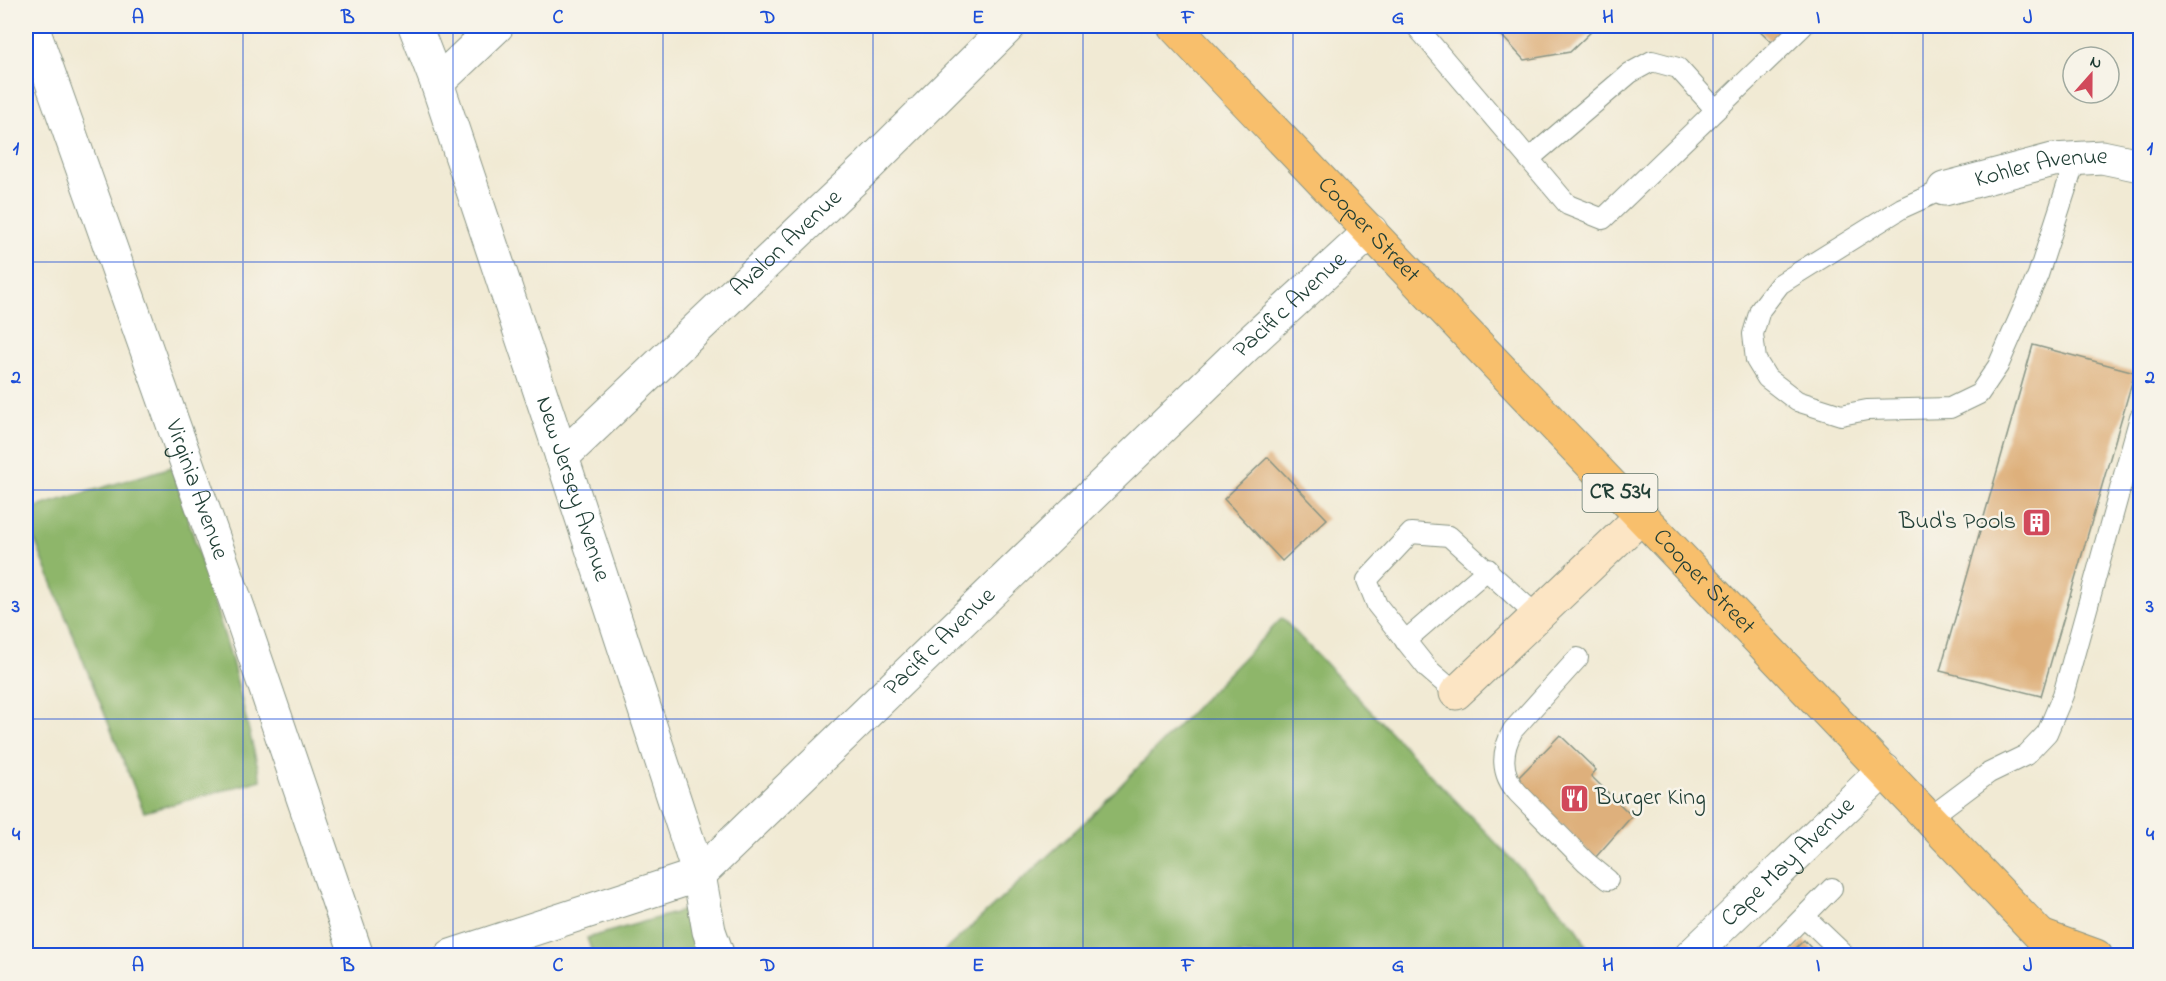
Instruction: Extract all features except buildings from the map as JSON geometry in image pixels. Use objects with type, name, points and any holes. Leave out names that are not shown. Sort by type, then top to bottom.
[{"type":"main road","name":"Cooper Street","points":[[1174,26],[2050,945]]},
{"type":"main road","points":[[2050,945],[2096,956]]},
{"type":"street","name":"Virginia Avenue","points":[[32,26],[233,594],[357,956]]},
{"type":"street","name":"New Jersey Avenue","points":[[415,26],[437,83],[562,457],[699,876],[709,932],[718,956]]},
{"type":"street","points":[[437,83],[497,26]]},
{"type":"street","name":"Avalon Avenue","points":[[562,457],[868,166],[1009,26]]},
{"type":"street","name":"Kohler Avenue","points":[[1944,189],[2053,160],[2102,157],[2140,165]]},
{"type":"street","name":"Pacific Avenue","points":[[451,956],[699,876],[1247,345],[1371,231]]},
{"type":"street","points":[[1456,693],[1642,516]]},
{"type":"street","name":"Cape May Avenue","points":[[1692,956],[1884,770]]},
{"type":"lane","points":[[1416,26],[1568,206],[1603,219],[1803,26]]},
{"type":"lane","points":[[1529,159],[1630,73],[1652,61],[1678,68],[1716,110]]},
{"type":"lane","points":[[1944,189],[1902,208],[1780,284],[1760,310],[1753,334],[1756,360],[1767,378],[1797,401],[1841,415],[1867,410],[1950,408],[1979,394],[1998,366],[2038,275],[2076,158]]},
{"type":"lane","points":[[1929,818],[1989,773],[2026,755],[2047,733],[2063,695],[2140,417]]},
{"type":"lane","points":[[1456,693],[1428,669],[1377,605],[1367,580],[1411,533],[1449,536],[1488,569],[1537,616]]},
{"type":"lane","points":[[1405,640],[1488,569]]},
{"type":"lane","points":[[1578,658],[1513,730],[1503,756],[1504,768],[1509,783],[1518,793],[1586,862],[1608,880]]},
{"type":"lane","points":[[1765,956],[1832,888]]},
{"type":"lane","points":[[1805,917],[1846,956]]},
{"type":"green space","points":[[172,467],[231,657],[261,780],[144,812],[26,518],[26,510]]},
{"type":"green space","points":[[1282,618],[1577,928],[1591,955],[940,955],[1089,818]]},
{"type":"green space","points":[[682,911],[699,955],[593,955],[587,938]]},
{"type":"place","name":"Bud's Pools","points":[[2037,522]]},
{"type":"place","name":"Burger King","points":[[1574,798]]}]
